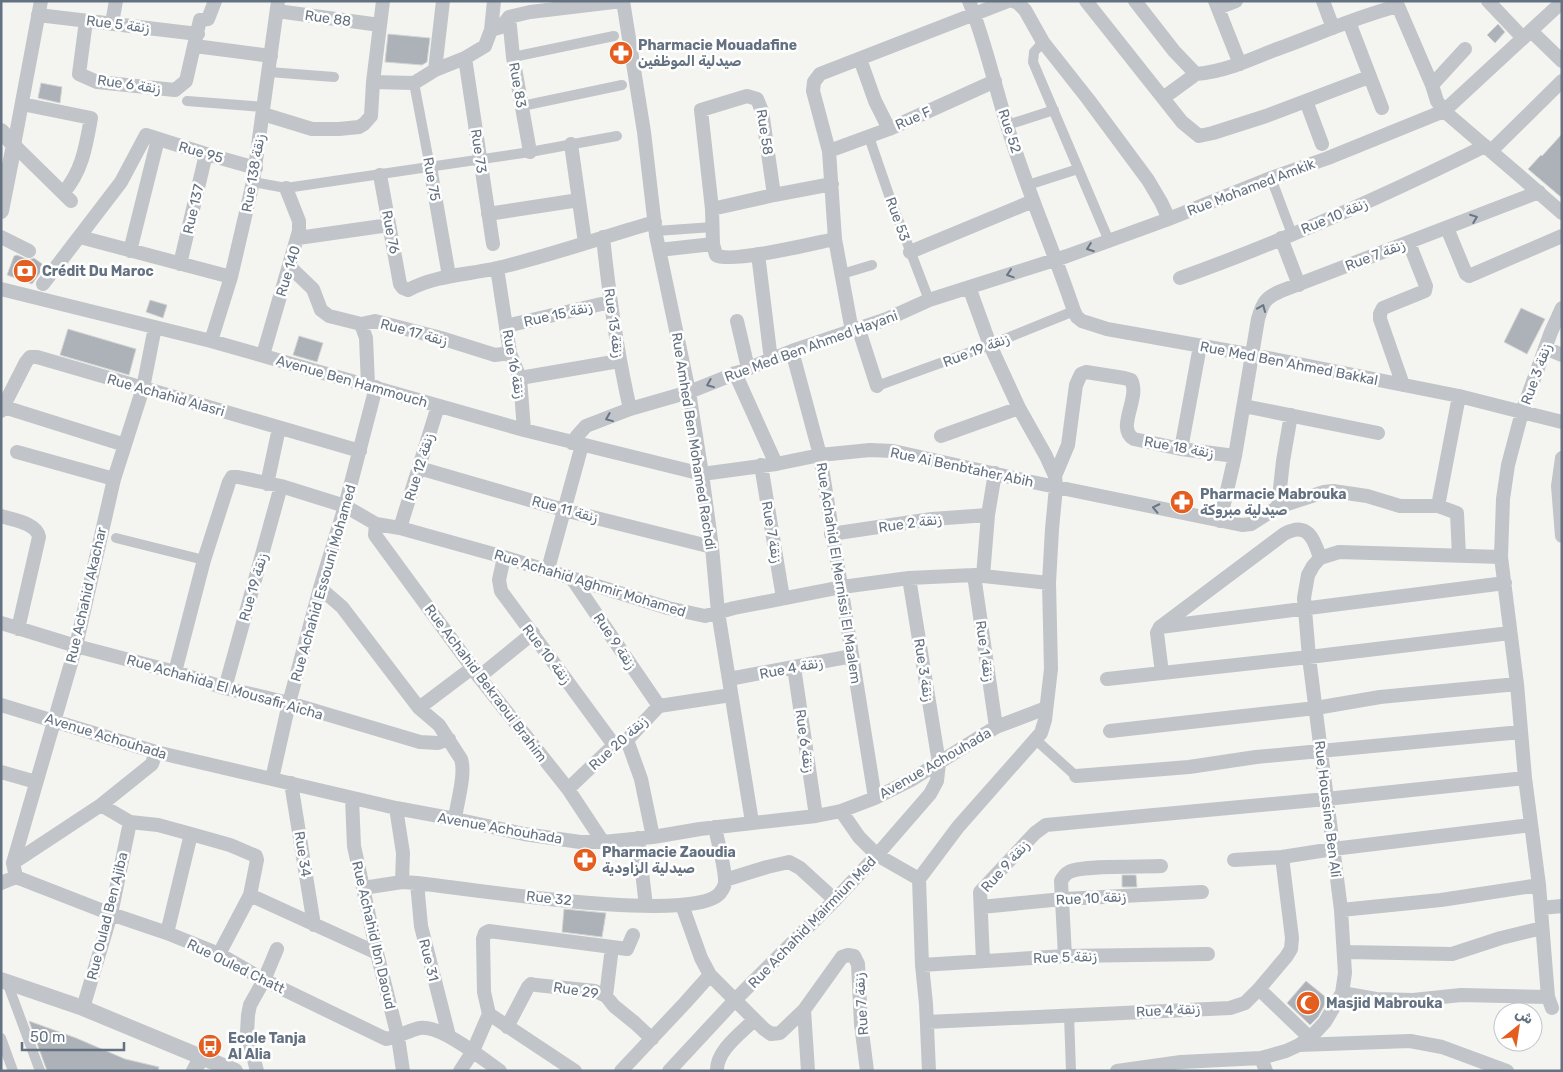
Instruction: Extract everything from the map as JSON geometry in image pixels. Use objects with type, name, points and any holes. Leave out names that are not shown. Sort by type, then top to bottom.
[{"type":"street","points":[[112,23],[116,1]]},
{"type":"street","points":[[196,40],[200,20],[208,19],[215,1]]},
{"type":"street","points":[[187,101],[264,110],[312,129],[358,127],[364,124],[371,116],[373,82],[383,1]]},
{"type":"street","points":[[435,70],[443,1]]},
{"type":"street","points":[[373,82],[414,83],[435,70],[465,58],[485,46],[492,30],[494,1]]},
{"type":"street","points":[[492,30],[501,27],[509,17],[530,12],[623,1]]},
{"type":"street","name":"Rue Amhed Ben Mohamed Rachdi","points":[[623,1],[643,124],[659,250],[689,392],[702,474],[712,547],[718,612],[752,822]]},
{"type":"street","points":[[877,386],[855,330],[842,274],[835,239],[830,151],[813,91],[814,82],[820,74],[860,59],[971,7],[1008,1]]},
{"type":"street","points":[[1013,1],[1025,10],[1043,42],[1148,180],[1169,219]]},
{"type":"street","points":[[1086,1],[1185,126],[1199,136],[1257,119],[1369,77]]},
{"type":"street","points":[[1135,1],[1174,51],[1196,74]]},
{"type":"street","points":[[1236,1],[1217,5],[1240,64]]},
{"type":"street","points":[[1323,1],[1333,28]]},
{"type":"street","points":[[1488,1],[1527,35],[1562,61]]},
{"type":"street","name":"Rue Mohamed Amkik","points":[[1056,259],[1169,219],[1444,111],[1559,3]]},
{"type":"street","points":[[1163,98],[1196,74],[1214,72],[1240,64],[1349,22],[1382,6],[1400,4],[1437,101],[1444,111],[1562,214]]},
{"type":"street","name":"Rue 88","points":[[278,6],[380,25]]},
{"type":"street","name":"Rue 138 زنقة","points":[[211,341],[231,277],[254,182],[278,6]]},
{"type":"street","name":"Rue 52","points":[[971,7],[995,81],[1007,126],[1033,201],[1056,259]]},
{"type":"street","points":[[1,211],[40,8]]},
{"type":"street","name":"Rue 5 زنقة","points":[[40,8],[86,21],[112,23],[272,56]]},
{"type":"street","name":"Rue 83","points":[[509,17],[513,57],[530,152]]},
{"type":"street","name":"Rue 6 زنقة","points":[[86,21],[79,74],[97,82],[175,90],[186,81],[196,40]]},
{"type":"street","points":[[1349,22],[1382,108]]},
{"type":"street","points":[[513,57],[614,36]]},
{"type":"street","points":[[1043,42],[1032,57],[1109,241]]},
{"type":"street","points":[[1432,84],[1465,49]]},
{"type":"street","name":"Rue 73","points":[[465,58],[493,244]]},
{"type":"street","points":[[860,59],[875,101],[889,129]]},
{"type":"street","points":[[269,72],[334,77]]},
{"type":"street","name":"Rue F","points":[[830,151],[889,129],[995,81]]},
{"type":"street","points":[[1488,149],[1562,81]]},
{"type":"street","name":"Rue 75","points":[[414,83],[449,276]]},
{"type":"street","points":[[522,106],[622,85]]},
{"type":"street","name":"Rue 58","points":[[712,209],[701,110],[749,96],[757,99],[762,107],[774,195]]},
{"type":"street","points":[[1306,101],[1322,144]]},
{"type":"street","points":[[1,130],[67,197],[82,162],[91,118],[22,104]]},
{"type":"street","points":[[1007,126],[1054,110]]},
{"type":"street","points":[[254,182],[286,188],[530,152],[616,136]]},
{"type":"street","points":[[43,284],[122,182],[152,137]]},
{"type":"street","points":[[130,251],[152,137]]},
{"type":"street","name":"Rue 95","points":[[152,137],[256,168]]},
{"type":"street","name":"Rue 53","points":[[869,137],[929,300]]},
{"type":"street","points":[[571,144],[586,243]]},
{"type":"street","name":"Rue 10 زنقة","points":[[1180,278],[1225,262],[1488,149]]},
{"type":"street","name":"Rue 137","points":[[180,264],[206,154]]},
{"type":"street","points":[[1028,185],[1078,169]]},
{"type":"street","name":"Rue 76","points":[[380,175],[400,284],[408,290],[423,283],[449,276]]},
{"type":"street","points":[[1271,178],[1299,284]]},
{"type":"street","points":[[832,184],[712,209],[713,244],[715,253],[721,258],[758,254],[835,239]]},
{"type":"street","name":"Rue 140","points":[[263,355],[298,238],[299,221],[286,188]]},
{"type":"street","name":"Rue 7 زنقة","points":[[1220,521],[1235,456],[1258,319],[1261,306],[1265,300],[1272,295],[1299,284],[1539,192]]},
{"type":"street","points":[[488,214],[579,200]]},
{"type":"street","points":[[910,252],[1033,201]]},
{"type":"street","points":[[298,238],[389,225]]},
{"type":"street","points":[[449,276],[497,268],[603,237],[656,226],[713,227]]},
{"type":"street","points":[[1447,228],[1466,274],[1469,276],[1474,276],[1562,236]]},
{"type":"street","points":[[1,237],[30,251]]},
{"type":"street","points":[[80,237],[231,277]]},
{"type":"street","name":"Rue 13 زنقة","points":[[603,237],[619,361],[630,410]]},
{"type":"street","points":[[1403,385],[1380,319],[1380,314],[1383,308],[1426,291],[1426,286],[1408,243]]},
{"type":"street","points":[[659,250],[713,244]]},
{"type":"street","points":[[758,254],[771,360]]},
{"type":"street","points":[[1056,259],[1074,311]]},
{"type":"street","name":"Rue Med Ben Ahmed Hayani","points":[[577,444],[577,436],[586,426],[689,392],[792,351],[855,330],[929,300],[1056,259]]},
{"type":"street","points":[[842,274],[872,265]]},
{"type":"street","name":"Rue 17 زنقة","points":[[289,266],[313,290],[320,310],[328,316],[361,324],[375,321],[495,355],[510,353]]},
{"type":"street","name":"Rue 16 زنقة","points":[[497,268],[510,353],[520,378],[524,430]]},
{"type":"street","points":[[929,1071],[922,965],[919,878],[958,827],[1041,733],[1044,725],[1051,669],[1049,583],[1055,481],[1046,456],[1019,408],[990,345],[969,287]]},
{"type":"street","name":"Avenue Ben Hammouch","points":[[1,289],[211,341],[524,430],[702,474]]},
{"type":"street","name":"Rue 15 زنقة","points":[[506,326],[610,302]]},
{"type":"street","name":"Rue 3 زنقة","points":[[1342,993],[1376,999],[1413,1000],[1456,995],[1550,1002],[1539,885],[1525,778],[1517,684],[1501,557],[1503,499],[1508,465],[1522,412],[1545,348],[1562,308]]},
{"type":"street","name":"Rue Med Ben Ahmed Bakkal","points":[[1074,311],[1077,317],[1089,325],[1459,396],[1562,422]]},
{"type":"street","name":"Rue 19 زنقة","points":[[877,386],[990,345],[1074,311]]},
{"type":"street","points":[[737,320],[742,371],[776,464]]},
{"type":"street","name":"Rue Achahid Essouni Mohamed","points":[[272,779],[289,703],[360,451],[372,386],[366,338],[361,324]]},
{"type":"street","name":"Rue Achahid Akachar","points":[[16,877],[13,863],[76,646],[114,479],[143,388],[155,327]]},
{"type":"street","points":[[1181,448],[1200,346]]},
{"type":"street","points":[[1545,348],[1562,355]]},
{"type":"street","name":"Rue Achahid El Mernissi El Maalem","points":[[792,351],[820,455],[875,798]]},
{"type":"street","name":"Rue Achahid Alasri","points":[[2,409],[30,357],[37,357],[360,451]]},
{"type":"street","points":[[520,378],[619,361]]},
{"type":"street","name":"Rue 18 زنقة","points":[[1055,481],[1069,440],[1076,385],[1080,374],[1086,372],[1131,380],[1134,388],[1126,426],[1129,436],[1144,442],[1235,456]]},
{"type":"street","points":[[1459,396],[1438,506],[1457,513],[1459,556]]},
{"type":"street","name":"Rue 12 زنقة","points":[[400,528],[438,406]]},
{"type":"street","points":[[1244,406],[1378,433]]},
{"type":"street","points":[[941,436],[1019,408]]},
{"type":"street","points":[[2,409],[125,445]]},
{"type":"street","points":[[1278,507],[1283,461],[1292,416]]},
{"type":"street","points":[[267,484],[279,428]]},
{"type":"street","points":[[548,570],[564,510],[577,444]]},
{"type":"street","name":"Rue Ai Benbtaher Abih","points":[[702,474],[776,464],[820,455],[870,450],[893,451],[995,473],[1055,481],[1220,521],[1247,525],[1278,507],[1316,494],[1333,491],[1367,496],[1400,506],[1438,506]]},
{"type":"street","points":[[17,452],[114,479]]},
{"type":"street","points":[[1562,458],[1558,486],[1562,536]]},
{"type":"street","name":"Rue 7 زنقة","points":[[761,465],[783,598]]},
{"type":"street","name":"Rue 11 زنقة","points":[[419,468],[564,510],[712,547]]},
{"type":"street","name":"Rue 1 زنقة","points":[[995,473],[978,576],[996,727]]},
{"type":"street","name":"Rue Achahid Aghmir Mohamed","points":[[204,560],[229,482],[232,477],[238,477],[281,486],[345,506],[376,524],[400,528],[504,557],[690,614],[705,616],[842,587],[909,578],[978,576],[1049,583]]},
{"type":"street","name":"Rue 19 زنقة","points":[[225,688],[281,486]]},
{"type":"street","name":"Rue 2 زنقة","points":[[832,534],[932,519],[988,515]]},
{"type":"street","points":[[1,516],[33,527],[38,532],[39,537],[18,629]]},
{"type":"street","name":"Rue Achahid Bekraoui Brahim","points":[[376,524],[375,535],[475,672],[568,789],[603,842]]},
{"type":"street","points":[[1162,674],[1157,633],[1160,628],[1290,530],[1298,528],[1309,534],[1320,558],[1339,552],[1501,557]]},
{"type":"street","points":[[116,538],[204,560],[175,672]]},
{"type":"street","name":"Rue 10 زنقة","points":[[504,557],[499,586],[533,634],[621,742],[641,779],[653,837]]},
{"type":"street","name":"Rue Houssine Ben Ali","points":[[1117,1071],[1181,1062],[1264,1065],[1304,1042],[1325,1022],[1342,993],[1345,973],[1345,952],[1341,910],[1308,657],[1304,598],[1308,576],[1320,558]]},
{"type":"street","name":"Rue 9 زنقة","points":[[571,577],[659,706]]},
{"type":"street","name":"Rue 3 زنقة","points":[[909,578],[939,763]]},
{"type":"street","points":[[1160,628],[1505,583]]},
{"type":"street","points":[[320,588],[342,607],[419,708],[439,725],[461,758],[463,765],[455,819]]},
{"type":"street","name":"Rue Achahida El Mousafir Aicha","points":[[1,623],[225,688],[289,703],[420,742],[438,743],[449,739]]},
{"type":"street","points":[[1107,679],[1510,633]]},
{"type":"street","points":[[419,708],[533,634]]},
{"type":"street","name":"Rue 4 زنقة","points":[[729,679],[852,656]]},
{"type":"street","name":"Rue 6 زنقة","points":[[794,667],[816,816]]},
{"type":"street","points":[[1110,731],[1316,708],[1380,697],[1517,684]]},
{"type":"street","name":"Rue 20 زنقة","points":[[568,789],[659,706],[730,695]]},
{"type":"street","name":"Avenue Achouhada","points":[[1,705],[156,752],[396,808],[524,834],[580,842],[603,842],[653,837],[752,822],[816,816],[841,811],[875,798],[911,780],[996,727],[1046,708]]},
{"type":"street","points":[[1036,740],[1076,776],[1180,768],[1256,757],[1521,732]]},
{"type":"street","points":[[13,863],[101,805],[152,764],[156,752]]},
{"type":"street","name":"Rue Achahid Mairmiun Med","points":[[669,1071],[735,1000],[877,855],[930,794],[937,781],[939,763]]},
{"type":"street","points":[[1,772],[36,782]]},
{"type":"street","points":[[1326,799],[1525,778]]},
{"type":"street","name":"Rue 34","points":[[291,783],[314,925]]},
{"type":"street","name":"Rue Achahid Ibn Daoud","points":[[352,798],[354,846],[377,953],[398,1037],[403,1071]]},
{"type":"street","name":"Rue 9 زنقة","points":[[983,961],[980,892],[1035,833],[1051,824],[1326,799]]},
{"type":"street","points":[[101,805],[130,822],[191,834],[230,845],[253,853],[256,856],[257,860],[250,895],[219,954]]},
{"type":"street","points":[[396,808],[403,853],[402,882]]},
{"type":"street","points":[[841,811],[859,837],[877,855],[919,878]]},
{"type":"street","name":"Rue Oulad Ben Ajiba","points":[[83,1008],[111,914],[130,822]]},
{"type":"street","points":[[1234,860],[1282,857],[1532,825]]},
{"type":"street","points":[[715,827],[725,880],[789,862],[800,868],[835,900]]},
{"type":"street","points":[[167,933],[191,834]]},
{"type":"street","points":[[638,838],[646,906]]},
{"type":"street","name":"Rue 4 زنقة","points":[[926,1022],[1230,1008],[1245,1003],[1259,989],[1291,949],[1292,938],[1282,857]]},
{"type":"street","points":[[1065,956],[1061,881],[1065,874],[1073,870],[1161,866]]},
{"type":"street","points":[[1,883],[16,877]]},
{"type":"street","name":"Rue Ouled Chatt","points":[[16,877],[219,954],[264,980],[377,1035],[386,1039],[398,1037]]},
{"type":"street","name":"Rue 32","points":[[363,888],[402,882],[417,882],[534,897],[646,906],[699,903],[715,897],[721,890],[725,880]]},
{"type":"street","name":"Rue 31","points":[[417,882],[421,926],[449,1036]]},
{"type":"street","points":[[1341,910],[1441,900],[1539,885]]},
{"type":"street","name":"Rue 10 زنقة","points":[[981,907],[1063,899],[1202,892]]},
{"type":"street","points":[[250,895],[377,953]]},
{"type":"street","points":[[682,905],[710,975],[754,1020],[768,1032],[776,1034],[784,1031],[804,1010]]},
{"type":"street","points":[[1541,908],[1562,906]]},
{"type":"street","points":[[1345,952],[1452,954],[1501,938],[1542,928]]},
{"type":"street","points":[[460,1071],[472,1052],[489,1014],[484,992],[483,939],[485,933],[489,931],[627,949],[633,935]]},
{"type":"street","points":[[606,996],[612,947]]},
{"type":"street","points":[[257,1071],[247,1024],[250,1005],[264,980],[277,949]]},
{"type":"street","name":"Rue 5 زنقة","points":[[922,965],[1065,956],[1208,954]]},
{"type":"street","name":"Rue 7 زنقة","points":[[804,1010],[842,957],[854,956],[858,964],[861,1024],[867,1071]]},
{"type":"street","points":[[621,1071],[710,975]]},
{"type":"street","points":[[4,981],[83,1008],[198,1064],[235,1071]]},
{"type":"street","points":[[4,981],[40,1071]]},
{"type":"street","name":"Rue 29","points":[[507,1027],[531,984],[595,991],[606,996],[614,1006],[652,1039]]},
{"type":"street","points":[[1259,989],[1304,1042],[1410,1041],[1442,1047],[1507,1071]]},
{"type":"street","points":[[804,1010],[808,1071]]},
{"type":"street","points":[[489,1014],[575,1071]]},
{"type":"street","points":[[1069,1015],[1071,1071]]},
{"type":"street","points":[[717,1071],[720,1056],[754,1020]]},
{"type":"street","points":[[398,1037],[422,1028],[449,1036],[500,1071]]},
{"type":"street","points":[[1,1038],[13,1071]]},
{"type":"building","points":[[1498,24],[1505,32],[1495,43],[1487,35]]},
{"type":"building","points":[[388,34],[430,38],[427,62],[422,65],[385,62]]},
{"type":"building","points":[[41,83],[62,87],[60,103],[38,98]]},
{"type":"building","points":[[1562,134],[1562,198],[1528,169]]},
{"type":"building","name":"Crédit Du Maroc","points":[[17,255],[29,260],[34,258],[45,266],[32,284],[7,275],[14,256]]},
{"type":"building","points":[[150,300],[167,305],[163,318],[146,312]]},
{"type":"building","points":[[1521,308],[1545,319],[1527,354],[1504,342]]},
{"type":"building","points":[[68,329],[136,349],[129,375],[60,355]]},
{"type":"building","points":[[299,336],[323,343],[317,362],[293,355]]},
{"type":"building","points":[[1122,875],[1136,875],[1137,887],[1122,887]]},
{"type":"building","points":[[564,909],[606,913],[602,937],[562,932]]},
{"type":"building","name":"Masjid Mabrouka","points":[[1306,981],[1328,999],[1318,1017],[1310,1025],[1287,1003]]},
{"type":"building","points":[[29,1021],[125,1059],[159,1067],[158,1071],[47,1071]]},
{"type":"place","name":"Pharmacie Mouadafine صيدلية الموظفين","points":[[621,53]]},
{"type":"place","name":"Crédit Du Maroc","points":[[25,271]]},
{"type":"place","name":"Pharmacie Mabrouka صيدلية مبروكة","points":[[1182,502]]},
{"type":"place","name":"Pharmacie Zaoudia صيدلية الزاودية","points":[[585,860]]},
{"type":"place","name":"Masjid Mabrouka","points":[[1308,1003]]},
{"type":"place","name":"Ecole Tanja Al Alia","points":[[210,1046]]}]
